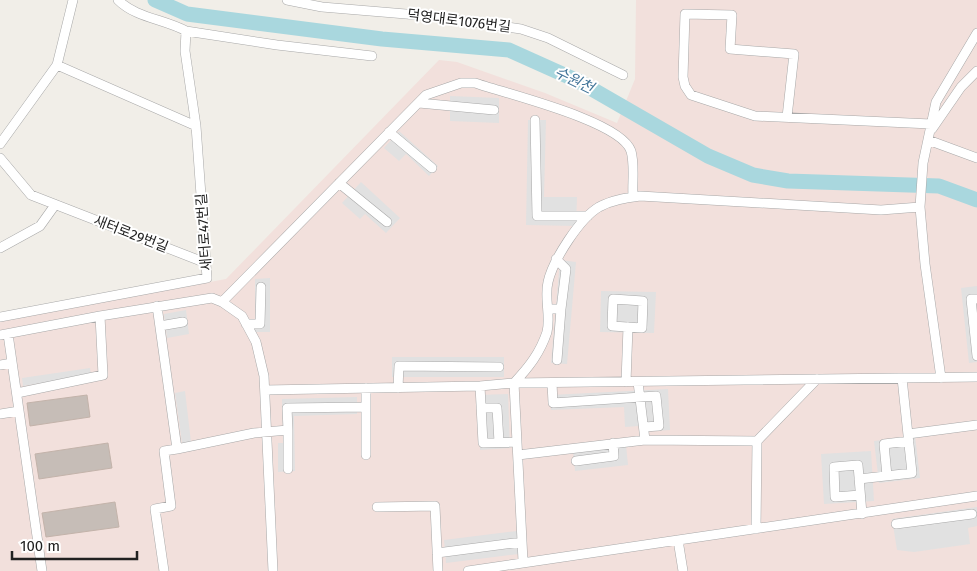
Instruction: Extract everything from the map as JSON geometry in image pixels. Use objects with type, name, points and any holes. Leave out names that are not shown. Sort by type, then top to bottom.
[{"type":"street","points":[[0,144],[57,66],[73,0]]},
{"type":"street","points":[[118,0],[136,12],[172,24],[186,31],[276,45],[372,56]]},
{"type":"street","name":"덕영대로1076번길","points":[[287,0],[322,7],[430,16],[514,28],[548,38],[623,75]]},
{"type":"street","points":[[787,117],[794,54],[730,49],[732,14],[685,14],[683,77],[684,86],[691,95],[755,116],[931,124]]},
{"type":"street","name":"새터로47번길","points":[[0,317],[207,278],[196,126],[185,51],[186,31]]},
{"type":"street","points":[[941,378],[925,264],[920,207],[922,163],[936,102],[977,33]]},
{"type":"street","points":[[57,66],[196,126]]},
{"type":"street","points":[[929,137],[962,87],[977,71]]},
{"type":"street","points":[[222,302],[426,95],[461,83],[475,84],[587,120],[611,130],[624,139],[631,151],[633,197]]},
{"type":"street","points":[[419,103],[494,110]]},
{"type":"street","points":[[535,120],[537,216],[588,216]]},
{"type":"street","points":[[390,132],[432,168]]},
{"type":"street","points":[[929,137],[977,158]]},
{"type":"street","name":"새터로29번길","points":[[0,158],[31,195],[206,263]]},
{"type":"street","points":[[339,183],[387,222]]},
{"type":"street","points":[[523,561],[514,383],[536,359],[547,330],[547,283],[556,259],[588,216],[599,207],[620,199],[633,197],[882,210],[920,207]]},
{"type":"street","points":[[0,248],[40,226],[55,205]]},
{"type":"street","points":[[556,259],[566,269],[557,360]]},
{"type":"street","points":[[246,324],[260,324],[261,287]]},
{"type":"street","points":[[42,571],[17,393],[12,363],[4,334],[212,298],[222,302],[242,316],[256,342],[264,376],[273,571]]},
{"type":"street","points":[[613,299],[643,300],[642,328],[628,327],[612,326],[613,299]]},
{"type":"street","points":[[977,299],[971,299],[977,356]]},
{"type":"street","points":[[157,306],[178,449]]},
{"type":"street","points":[[548,309],[561,310]]},
{"type":"street","points":[[17,393],[103,375],[100,316]]},
{"type":"street","points":[[160,326],[183,322]]},
{"type":"street","points":[[626,382],[628,327]]},
{"type":"street","points":[[0,365],[12,363]]},
{"type":"street","points":[[398,388],[399,366],[499,367]]},
{"type":"street","points":[[265,390],[480,386],[514,383],[977,376]]},
{"type":"street","points":[[859,479],[912,473],[902,378]]},
{"type":"street","points":[[756,529],[757,441],[817,379]]},
{"type":"street","points":[[638,382],[645,440]]},
{"type":"street","points":[[552,383],[553,403],[656,396],[659,426],[644,427]]},
{"type":"street","points":[[480,386],[483,443],[517,442]]},
{"type":"street","points":[[366,388],[366,455]]},
{"type":"street","points":[[288,469],[287,408],[366,407]]},
{"type":"street","points":[[481,408],[497,408],[499,442]]},
{"type":"street","points":[[0,414],[19,411]]},
{"type":"street","points":[[887,476],[884,444],[908,437],[977,425]]},
{"type":"street","points":[[164,571],[154,509],[171,506],[164,451],[266,432],[288,430]]},
{"type":"street","points":[[518,455],[645,440],[757,441]]},
{"type":"street","points":[[576,460],[614,456],[613,444]]},
{"type":"street","points":[[860,495],[835,497],[834,467],[858,465],[862,514]]},
{"type":"street","points":[[468,571],[523,561],[973,497],[974,514],[896,524]]},
{"type":"street","points":[[377,507],[435,506],[438,571]]},
{"type":"street","points":[[678,540],[683,571]]},
{"type":"street","points":[[437,553],[522,542]]},
{"type":"shaded area","points":[[636,0],[977,0],[977,571],[0,571],[0,321],[226,279],[439,60],[457,62],[545,93],[617,123],[635,79]]},
{"type":"shaded area","points":[[450,96],[499,98],[499,123],[450,121]]},
{"type":"shaded area","points":[[528,120],[546,120],[544,197],[577,197],[576,226],[526,225]]},
{"type":"shaded area","points":[[399,131],[438,166],[429,176],[406,154],[399,161],[384,148]]},
{"type":"shaded area","points":[[361,182],[400,218],[386,233],[365,214],[360,219],[342,203]]},
{"type":"shaded area","points":[[560,260],[576,262],[567,364],[551,363]]},
{"type":"shaded area","points":[[270,278],[270,332],[255,332],[255,279]]},
{"type":"shaded area","points":[[977,286],[977,362],[969,363],[961,288]]},
{"type":"shaded area","points":[[601,291],[656,292],[654,333],[600,332]]},
{"type":"shaded area","points":[[186,310],[189,334],[167,338],[164,314]]},
{"type":"shaded area","points":[[392,357],[504,357],[504,377],[392,377]]},
{"type":"shaded area","points":[[90,368],[91,375],[23,386],[22,378]]},
{"type":"shaded area","points":[[668,389],[670,430],[639,432],[639,426],[625,427],[624,407],[551,410],[550,395]]},
{"type":"shaded area","points":[[185,391],[191,442],[182,443],[175,393]]},
{"type":"shaded area","points":[[508,394],[510,448],[480,450],[478,395]]},
{"type":"shaded area","points":[[357,397],[357,414],[294,416],[295,471],[278,472],[278,443],[283,443],[282,399]]},
{"type":"shaded area","points":[[915,436],[920,478],[879,483],[874,441]]},
{"type":"shaded area","points":[[626,445],[628,465],[575,471],[573,451]]},
{"type":"shaded area","points":[[871,451],[874,501],[824,504],[821,454]]},
{"type":"shaded area","points":[[977,507],[977,526],[968,528],[970,544],[914,552],[897,550],[892,519]]},
{"type":"shaded area","points":[[517,531],[519,554],[446,563],[444,540]]},
{"type":"building","points":[[87,395],[90,417],[30,426],[27,403]]},
{"type":"building","points":[[108,443],[112,468],[39,479],[35,454]]},
{"type":"building","points":[[115,502],[119,527],[46,537],[42,513]]},
{"type":"waterway","name":"수원천","points":[[155,0],[187,14],[382,39],[509,50],[578,81],[708,156],[753,175],[788,181],[939,186],[977,200]]}]
